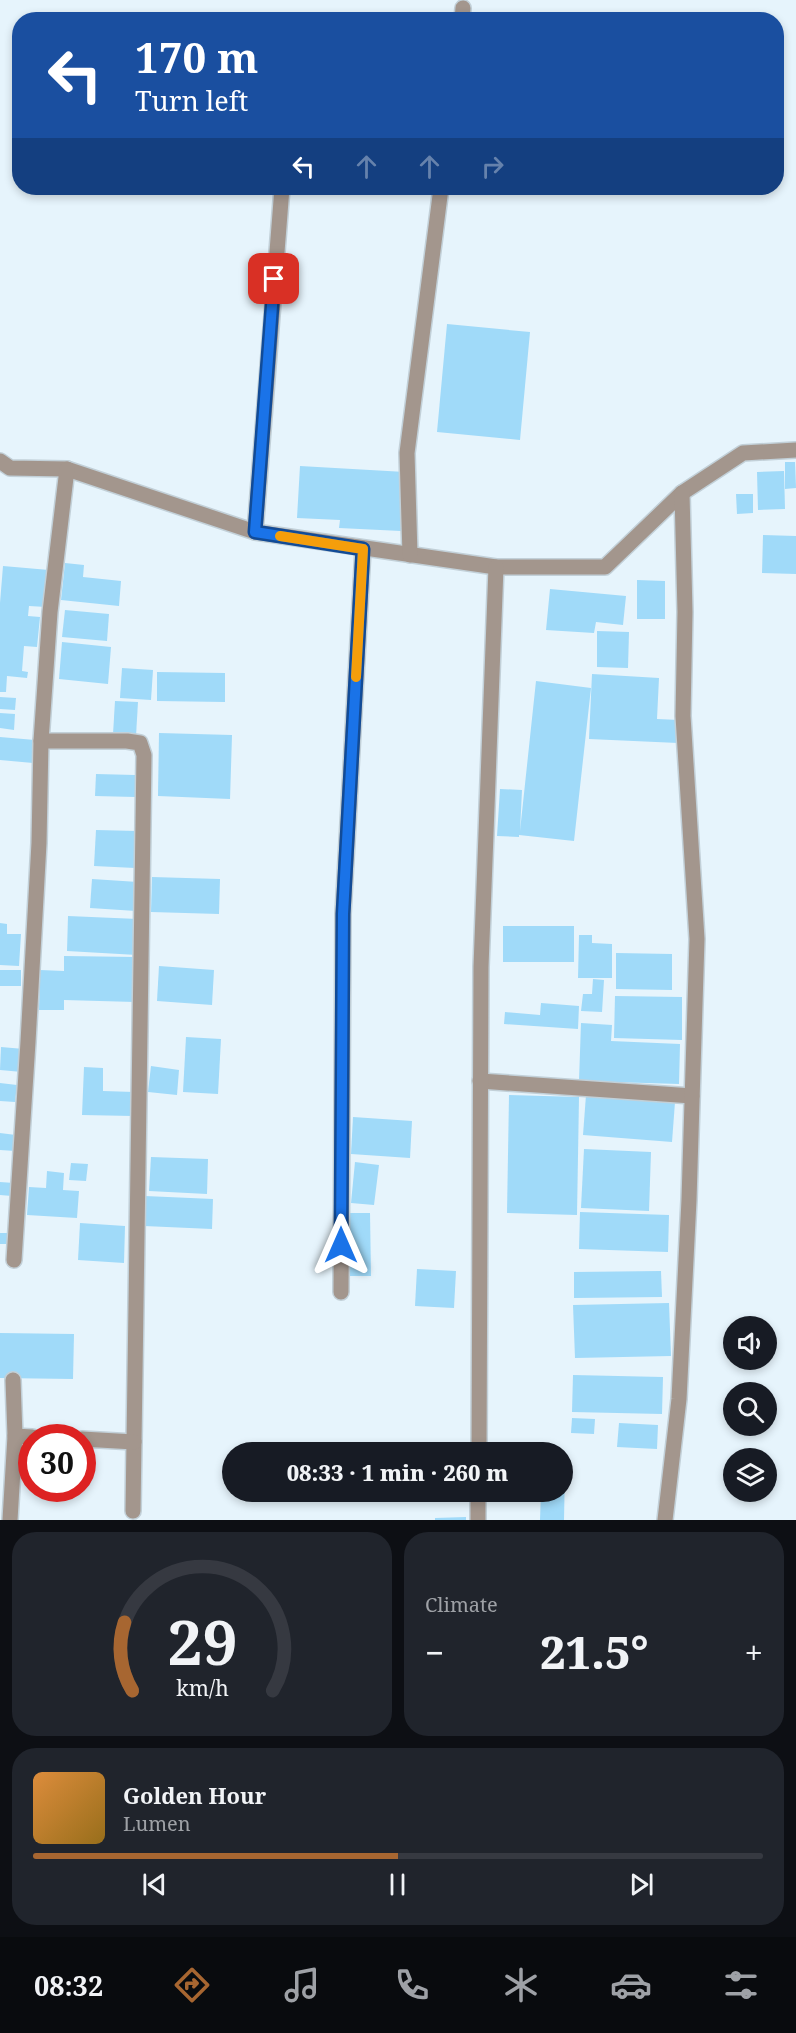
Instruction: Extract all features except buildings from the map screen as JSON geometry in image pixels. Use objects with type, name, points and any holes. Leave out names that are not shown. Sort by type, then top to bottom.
[{"type":"street","points":[[255,532],[281,195]]},
{"type":"street","points":[[410,555],[407,453],[440,195]]},
{"type":"street","points":[[0,461],[10,468],[67,469],[255,532],[496,567],[605,567],[682,493],[743,453],[796,450]]},
{"type":"street","points":[[14,1260],[38,867],[42,741],[50,612],[67,469]]},
{"type":"street","points":[[664,1520],[679,1399],[698,939],[683,716],[685,612],[682,493]]},
{"type":"street","points":[[341,1293],[343,914],[363,549]]},
{"type":"street","points":[[478,1442],[481,967],[496,567]]},
{"type":"street","points":[[42,741],[128,741],[140,743],[144,755],[133,1511]]},
{"type":"street","points":[[480,1081],[692,1096]]},
{"type":"street","points":[[10,1520],[15,1436],[13,1380]]},
{"type":"street","points":[[96,1440],[134,1442]]},
{"type":"street","points":[[478,1502],[478,1520]]},
{"type":"slow traffic","points":[[280,536],[363,549],[356,677]]},
{"type":"route","points":[[274,279],[255,532],[363,549],[343,914],[341,1245]]}]
